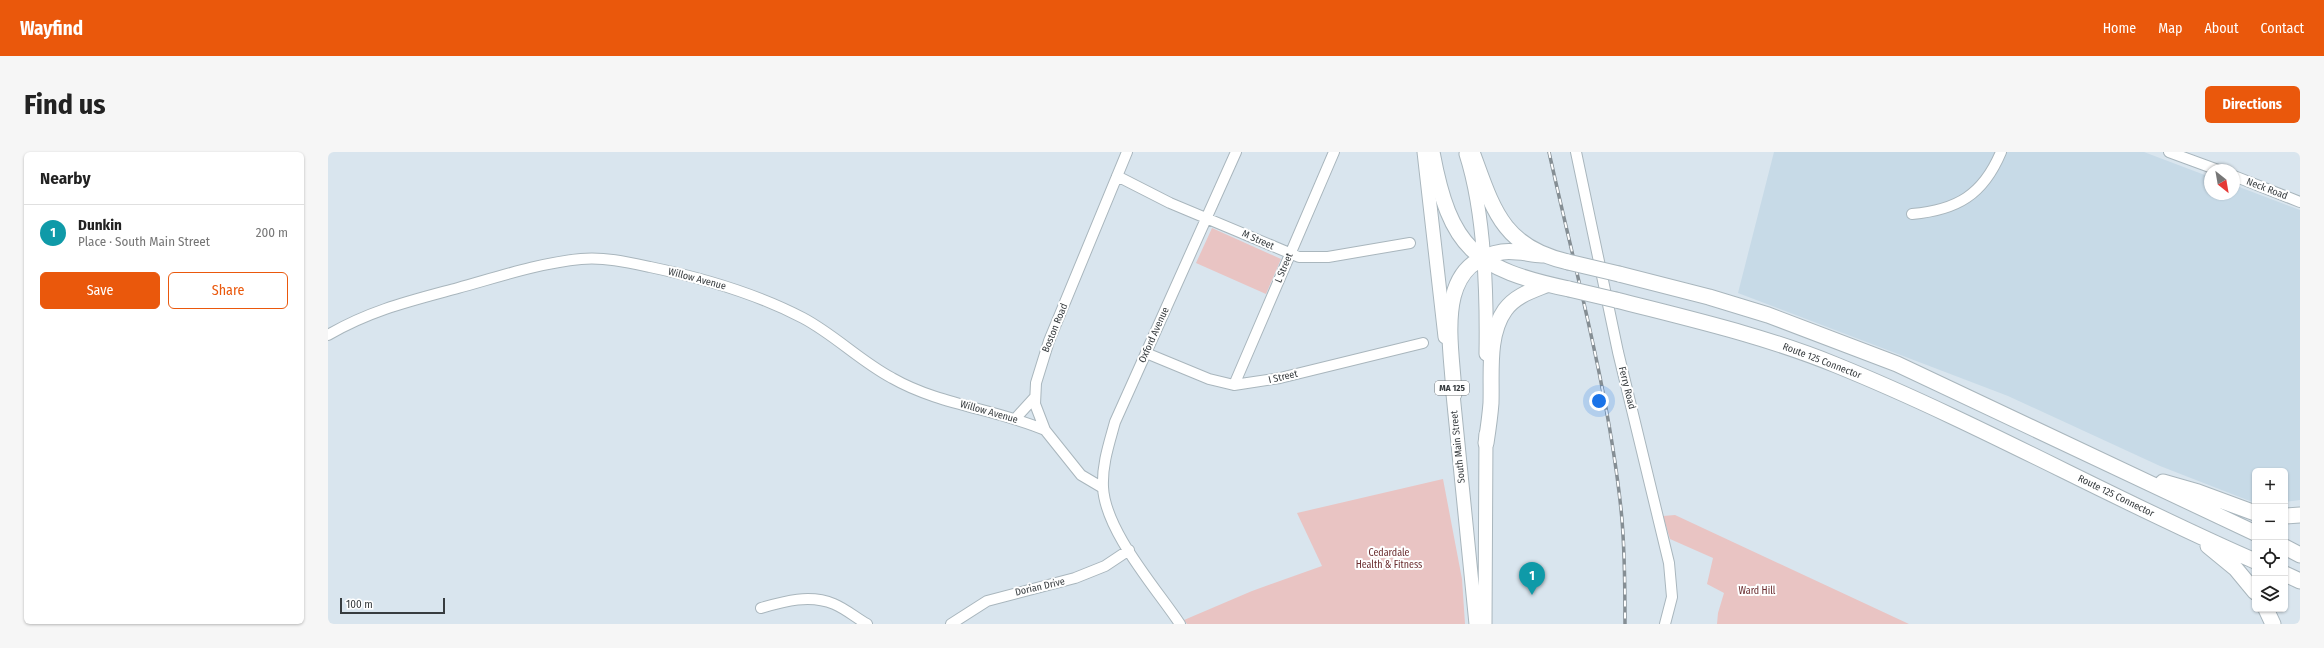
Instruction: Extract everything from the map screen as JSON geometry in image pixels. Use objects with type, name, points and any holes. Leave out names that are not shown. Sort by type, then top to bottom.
[{"type":"highway","name":"Route 125 Connector","points":[[1432,152],[1441,197],[1454,226],[1472,250],[1482,260],[1508,273],[1546,284],[1737,331],[1835,365],[1938,410],[2186,530],[2252,560]]},
{"type":"highway","points":[[1472,152],[1502,224],[1512,236],[1542,255]]},
{"type":"highway","points":[[1454,394],[1451,301],[1460,278],[1472,266],[1482,260],[1508,252],[1542,255],[1709,297],[1813,330],[1897,364],[2252,532]]},
{"type":"highway","points":[[1486,443],[1491,405],[1493,348],[1499,321],[1505,310],[1516,299],[1546,284]]},
{"type":"highway","points":[[2126,473],[2198,492],[2252,512]]},
{"type":"highway","points":[[2288,516],[2300,515]]},
{"type":"highway","points":[[2186,530],[2230,562],[2252,588]]},
{"type":"highway","points":[[2288,549],[2300,555]]},
{"type":"highway","points":[[2288,575],[2300,581]]},
{"type":"highway","points":[[2267,612],[2273,624]]},
{"type":"main road","name":"South Main Street","points":[[1424,152],[1446,349],[1454,394],[1476,624]]},
{"type":"main road","points":[[1466,152],[1476,196],[1486,323],[1485,624]]},
{"type":"street","name":"Boston Road","points":[[1103,488],[1081,475],[1045,430],[1037,412],[1035,397],[1039,368],[1127,152]]},
{"type":"street","name":"Oxford Avenue","points":[[1129,550],[1113,525],[1105,503],[1103,488],[1108,446],[1115,422],[1236,152]]},
{"type":"street","name":"L Street","points":[[1234,385],[1334,152]]},
{"type":"street","name":"Ferry Road","points":[[1576,152],[1618,352],[1669,563],[1672,597],[1665,624]]},
{"type":"street","points":[[1912,214],[1928,212],[1963,201],[1976,192],[1988,179],[2001,152]]},
{"type":"street","points":[[2169,152],[2204,165]]},
{"type":"street","name":"M Street","points":[[1117,176],[1140,189],[1290,254],[1310,258],[1328,257],[1410,243]]},
{"type":"street","name":"Neck Road","points":[[2240,178],[2300,202]]},
{"type":"street","name":"Willow Avenue","points":[[328,335],[373,312],[506,274],[562,262],[606,258],[666,270],[745,292],[802,318],[832,334],[892,378],[945,399],[1015,418],[1045,430]]},
{"type":"street","name":"I Street","points":[[1146,353],[1209,379],[1234,385],[1280,378],[1423,343]]},
{"type":"street","points":[[1015,418],[1035,397]]},
{"type":"street","points":[[1129,550],[1180,624]]},
{"type":"street","name":"Dorian Drive","points":[[951,624],[987,601],[1075,578],[1104,566],[1129,550]]},
{"type":"street","points":[[761,608],[786,600],[812,599],[835,605],[867,624]]},
{"type":"shaded area","points":[[1774,152],[2144,152],[2204,175],[2204,200],[2240,200],[2240,187],[2300,210],[2300,500],[2288,502],[2288,468],[2252,468],[2252,502],[2160,466],[2008,396],[1738,293]]},
{"type":"green space","points":[[1212,228],[1281,259],[1266,294],[1196,263]]},
{"type":"green space","name":"Cedardale Health & Fitness","points":[[1443,479],[1462,579],[1465,624],[1187,624],[1184,620],[1252,591],[1322,566],[1297,513]]},
{"type":"green space","name":"Ward Hill","points":[[1675,515],[1909,624],[1717,624],[1718,613],[1724,593],[1707,584],[1713,558],[1670,539],[1663,516]]},
{"type":"railway","points":[[1549,152],[1590,329],[1608,419],[1621,509],[1625,581],[1625,624]]},
{"type":"place","name":"Dunkin","points":[[1532,595]]}]
